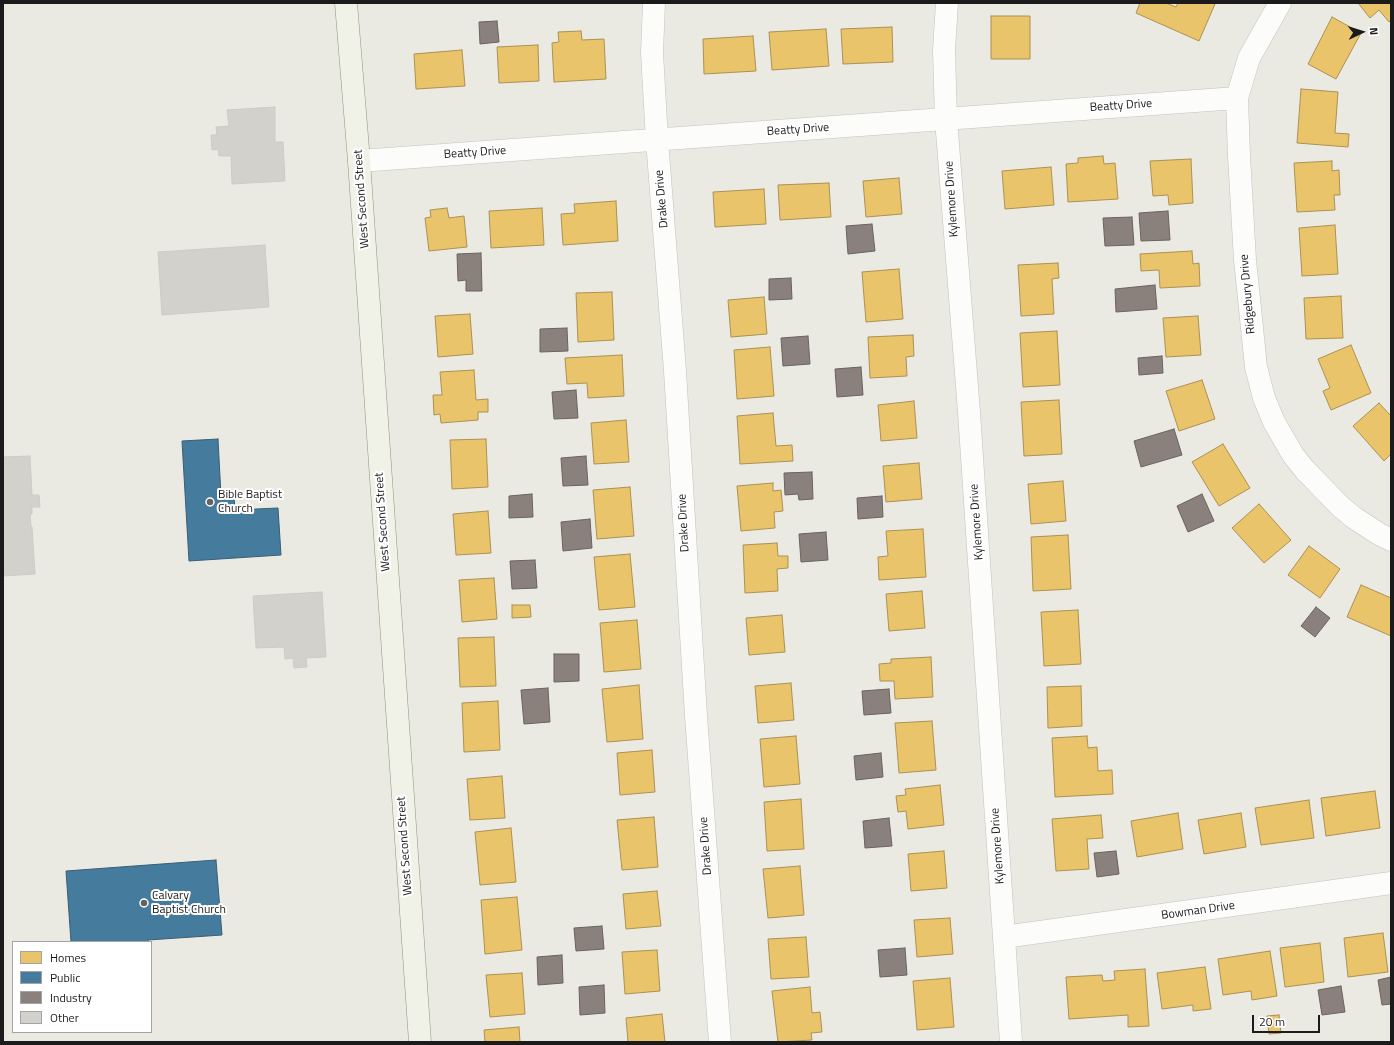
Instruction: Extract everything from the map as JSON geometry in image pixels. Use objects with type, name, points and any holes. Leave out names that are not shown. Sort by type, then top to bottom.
[{"type":"main road","name":"West Second Street","points":[[346,3],[359,161],[420,1042]]},
{"type":"street","name":"Drake Drive","points":[[654,3],[652,53],[657,140],[675,371],[696,716],[720,1042]]},
{"type":"street","name":"Kylemore Drive","points":[[947,3],[944,50],[946,119],[969,412],[1011,1042]]},
{"type":"street","name":"Ridgebury Drive","points":[[1280,3],[1249,58],[1237,98],[1245,260],[1256,367],[1264,398],[1274,422],[1292,455],[1340,506],[1379,534],[1391,540]]},
{"type":"street","name":"Beatty Drive","points":[[359,161],[1237,98]]},
{"type":"street","name":"Bowman Drive","points":[[1004,937],[1391,883]]},
{"type":"building: Homes","points":[[1140,3],[1166,3],[1176,7],[1178,3],[1215,4],[1199,41],[1136,13]]},
{"type":"building: Homes","points":[[1358,3],[1391,3],[1391,20],[1389,22],[1379,10],[1370,18]]},
{"type":"building: Homes","points":[[991,16],[1030,16],[1030,59],[991,59]]},
{"type":"building: Homes","points":[[1332,17],[1361,33],[1336,79],[1308,64]]},
{"type":"building: Homes","points":[[892,27],[893,62],[843,64],[841,29]]},
{"type":"building: Homes","points":[[826,29],[829,66],[772,70],[769,32]]},
{"type":"building: Homes","points":[[581,31],[582,40],[604,39],[606,79],[554,82],[552,43],[559,42],[558,32]]},
{"type":"building: Homes","points":[[753,36],[756,71],[704,74],[703,39]]},
{"type":"building: Homes","points":[[538,45],[539,81],[499,83],[497,47]]},
{"type":"building: Homes","points":[[462,50],[465,86],[416,89],[414,54]]},
{"type":"building: Homes","points":[[1301,89],[1338,92],[1335,133],[1349,134],[1348,147],[1297,143]]},
{"type":"building: Homes","points":[[1103,156],[1104,164],[1115,163],[1118,199],[1068,202],[1066,164],[1078,163],[1078,158]]},
{"type":"building: Homes","points":[[1191,159],[1193,203],[1169,205],[1168,195],[1153,196],[1150,161]]},
{"type":"building: Homes","points":[[1332,161],[1332,171],[1339,170],[1340,195],[1334,195],[1335,210],[1297,212],[1294,163]]},
{"type":"building: Homes","points":[[1051,167],[1054,205],[1005,209],[1002,171]]},
{"type":"building: Homes","points":[[899,178],[902,214],[866,217],[863,181]]},
{"type":"building: Homes","points":[[829,183],[831,217],[780,220],[778,185]]},
{"type":"building: Homes","points":[[764,189],[766,224],[715,227],[713,192]]},
{"type":"building: Homes","points":[[616,201],[618,241],[563,245],[561,214],[575,213],[574,204]]},
{"type":"building: Homes","points":[[447,208],[449,218],[464,216],[467,247],[429,251],[425,218],[431,217],[430,210]]},
{"type":"building: Homes","points":[[542,208],[544,245],[491,248],[489,211]]},
{"type":"building: Homes","points":[[1335,225],[1338,274],[1302,276],[1299,228]]},
{"type":"building: Homes","points":[[1192,251],[1193,264],[1199,263],[1200,286],[1160,288],[1159,270],[1141,271],[1140,254]]},
{"type":"building: Homes","points":[[1058,263],[1059,278],[1052,279],[1054,314],[1021,316],[1018,265]]},
{"type":"building: Homes","points":[[899,269],[903,319],[866,322],[862,272]]},
{"type":"building: Homes","points":[[612,292],[614,340],[578,342],[576,293]]},
{"type":"building: Homes","points":[[1341,296],[1343,338],[1306,339],[1304,298]]},
{"type":"building: Homes","points":[[764,297],[767,334],[731,337],[728,300]]},
{"type":"building: Homes","points":[[470,314],[473,354],[438,357],[435,316]]},
{"type":"building: Homes","points":[[1198,316],[1201,355],[1166,357],[1163,318]]},
{"type":"building: Homes","points":[[1057,331],[1060,385],[1023,387],[1020,333]]},
{"type":"building: Homes","points":[[913,335],[914,356],[906,357],[907,376],[870,378],[868,337]]},
{"type":"building: Homes","points":[[1351,345],[1371,393],[1331,410],[1323,391],[1330,388],[1318,359]]},
{"type":"building: Homes","points":[[770,347],[774,396],[737,399],[734,350]]},
{"type":"building: Homes","points":[[622,355],[624,396],[588,398],[587,383],[567,384],[565,358]]},
{"type":"building: Homes","points":[[474,370],[476,400],[488,399],[488,412],[478,412],[478,420],[441,423],[440,414],[434,415],[433,395],[442,395],[440,372]]},
{"type":"building: Homes","points":[[1202,380],[1215,419],[1179,431],[1166,391]]},
{"type":"building: Homes","points":[[1059,400],[1062,454],[1024,456],[1021,402]]},
{"type":"building: Homes","points":[[914,401],[917,438],[881,441],[878,405]]},
{"type":"building: Homes","points":[[1379,403],[1391,416],[1391,454],[1384,461],[1353,426]]},
{"type":"building: Homes","points":[[773,413],[776,446],[792,445],[793,461],[740,464],[737,416]]},
{"type":"building: Homes","points":[[626,420],[629,462],[594,464],[591,423]]},
{"type":"building: Homes","points":[[486,439],[488,487],[452,489],[450,440]]},
{"type":"building: Homes","points":[[1223,444],[1250,488],[1219,506],[1192,462]]},
{"type":"building: Homes","points":[[919,463],[922,499],[886,502],[883,466]]},
{"type":"building: Homes","points":[[1063,481],[1066,521],[1031,524],[1028,484]]},
{"type":"building: Homes","points":[[773,483],[773,491],[781,490],[783,511],[774,512],[775,528],[741,531],[737,486]]},
{"type":"building: Homes","points":[[630,487],[634,536],[597,539],[593,490]]},
{"type":"building: Homes","points":[[1259,504],[1291,540],[1264,563],[1232,528]]},
{"type":"building: Homes","points":[[488,511],[491,553],[456,555],[453,514]]},
{"type":"building: Homes","points":[[923,529],[926,577],[879,580],[878,557],[888,556],[886,531]]},
{"type":"building: Homes","points":[[1068,535],[1071,589],[1033,591],[1031,537]]},
{"type":"building: Homes","points":[[777,543],[778,556],[788,556],[788,568],[777,569],[778,591],[745,593],[743,545]]},
{"type":"building: Homes","points":[[1309,546],[1340,569],[1320,598],[1288,575]]},
{"type":"building: Homes","points":[[630,554],[635,607],[599,610],[594,557]]},
{"type":"building: Homes","points":[[494,578],[497,619],[462,622],[459,580]]},
{"type":"building: Homes","points":[[1361,585],[1391,598],[1391,636],[1347,617]]},
{"type":"building: Homes","points":[[922,591],[925,628],[889,631],[886,594]]},
{"type":"building: Homes","points":[[512,605],[530,605],[531,617],[512,618]]},
{"type":"building: Homes","points":[[1078,610],[1081,664],[1044,666],[1041,612]]},
{"type":"building: Homes","points":[[782,615],[785,652],[749,655],[746,618]]},
{"type":"building: Homes","points":[[637,620],[641,669],[604,672],[600,623]]},
{"type":"building: Homes","points":[[494,637],[496,686],[460,687],[458,638]]},
{"type":"building: Homes","points":[[931,657],[933,697],[895,699],[894,681],[880,681],[879,664],[891,663],[891,659]]},
{"type":"building: Homes","points":[[791,683],[794,720],[758,723],[755,686]]},
{"type":"building: Homes","points":[[639,685],[643,739],[607,742],[602,689]]},
{"type":"building: Homes","points":[[1081,686],[1082,726],[1048,728],[1047,687]]},
{"type":"building: Homes","points":[[498,701],[500,750],[464,752],[462,703]]},
{"type":"building: Homes","points":[[932,721],[936,770],[899,773],[895,723]]},
{"type":"building: Homes","points":[[796,736],[800,784],[764,787],[760,739]]},
{"type":"building: Homes","points":[[1087,736],[1088,748],[1097,747],[1098,771],[1112,770],[1113,794],[1055,797],[1052,738]]},
{"type":"building: Homes","points":[[652,750],[655,792],[620,795],[617,753]]},
{"type":"building: Homes","points":[[502,776],[505,818],[470,820],[467,779]]},
{"type":"building: Homes","points":[[940,785],[944,825],[908,829],[906,811],[898,812],[896,796],[906,795],[905,789]]},
{"type":"building: Homes","points":[[1375,791],[1380,828],[1326,836],[1321,798]]},
{"type":"building: Homes","points":[[801,799],[804,849],[767,851],[764,802]]},
{"type":"building: Homes","points":[[1309,800],[1314,838],[1261,845],[1255,808]]},
{"type":"building: Homes","points":[[1178,813],[1183,849],[1137,857],[1131,821]]},
{"type":"building: Homes","points":[[1241,813],[1246,847],[1204,854],[1198,820]]},
{"type":"building: Homes","points":[[1101,815],[1103,838],[1087,839],[1089,869],[1056,871],[1052,819]]},
{"type":"building: Homes","points":[[654,817],[658,867],[622,870],[617,820]]},
{"type":"building: Homes","points":[[511,828],[516,882],[480,885],[475,832]]},
{"type":"building: Homes","points":[[944,851],[947,888],[911,891],[908,854]]},
{"type":"building: Homes","points":[[800,866],[804,915],[768,918],[763,869]]},
{"type":"building: Homes","points":[[657,891],[661,926],[626,929],[623,894]]},
{"type":"building: Homes","points":[[517,897],[522,950],[485,954],[481,900]]},
{"type":"building: Homes","points":[[950,918],[953,954],[917,957],[914,920]]},
{"type":"building: Homes","points":[[1383,933],[1388,972],[1348,977],[1344,938]]},
{"type":"building: Homes","points":[[806,937],[809,977],[771,979],[768,939]]},
{"type":"building: Homes","points":[[1320,943],[1324,982],[1285,987],[1280,948]]},
{"type":"building: Homes","points":[[657,950],[660,991],[625,994],[622,952]]},
{"type":"building: Homes","points":[[1270,951],[1277,996],[1252,1000],[1251,991],[1223,995],[1218,959]]},
{"type":"building: Homes","points":[[1205,967],[1211,1009],[1193,1011],[1193,1005],[1162,1009],[1157,973]]},
{"type":"building: Homes","points":[[1145,969],[1149,1026],[1128,1027],[1128,1015],[1069,1019],[1066,977],[1102,975],[1103,981],[1115,980],[1114,971]]},
{"type":"building: Homes","points":[[522,973],[525,1014],[490,1017],[486,975]]},
{"type":"building: Homes","points":[[950,978],[954,1027],[917,1030],[913,981]]},
{"type":"building: Homes","points":[[810,987],[812,1013],[820,1012],[822,1032],[811,1033],[812,1040],[778,1042],[772,991]]},
{"type":"building: Homes","points":[[662,1014],[665,1042],[628,1042],[626,1018]]},
{"type":"building: Homes","points":[[1279,1015],[1281,1033],[1269,1034],[1267,1016]]},
{"type":"building: Homes","points":[[519,1027],[520,1042],[485,1042],[484,1030]]},
{"type":"building: Public","name":"Bible Baptist Church","points":[[218,439],[221,496],[234,495],[235,510],[278,508],[281,555],[189,561],[182,441]]},
{"type":"building: Public","name":"Calvary Baptist Church","points":[[216,860],[222,935],[148,941],[71,941],[66,871]]},
{"type":"building: Industry","points":[[497,21],[499,42],[480,44],[479,22]]},
{"type":"building: Industry","points":[[1168,211],[1170,240],[1141,241],[1139,213]]},
{"type":"building: Industry","points":[[1132,217],[1134,245],[1105,246],[1103,218]]},
{"type":"building: Industry","points":[[872,224],[875,251],[848,254],[846,226]]},
{"type":"building: Industry","points":[[481,253],[482,291],[466,291],[466,280],[458,281],[457,254]]},
{"type":"building: Industry","points":[[791,278],[792,299],[769,300],[769,279]]},
{"type":"building: Industry","points":[[1155,285],[1157,309],[1116,312],[1115,289]]},
{"type":"building: Industry","points":[[567,328],[568,351],[540,352],[540,329]]},
{"type":"building: Industry","points":[[808,336],[810,364],[783,366],[781,338]]},
{"type":"building: Industry","points":[[1162,356],[1163,373],[1139,375],[1138,358]]},
{"type":"building: Industry","points":[[861,367],[863,395],[837,397],[835,369]]},
{"type":"building: Industry","points":[[576,390],[578,418],[554,419],[552,392]]},
{"type":"building: Industry","points":[[1174,429],[1182,455],[1141,467],[1134,441]]},
{"type":"building: Industry","points":[[586,456],[588,485],[563,486],[561,458]]},
{"type":"building: Industry","points":[[812,472],[813,499],[799,500],[798,494],[785,495],[784,473]]},
{"type":"building: Industry","points":[[532,494],[533,517],[509,518],[509,496]]},
{"type":"building: Industry","points":[[1202,494],[1214,521],[1188,532],[1177,506]]},
{"type":"building: Industry","points":[[882,496],[883,517],[858,519],[857,498]]},
{"type":"building: Industry","points":[[590,519],[592,548],[563,551],[561,522]]},
{"type":"building: Industry","points":[[826,532],[828,560],[801,562],[799,534]]},
{"type":"building: Industry","points":[[535,560],[537,588],[512,589],[510,561]]},
{"type":"building: Industry","points":[[1316,607],[1330,618],[1315,637],[1301,626]]},
{"type":"building: Industry","points":[[554,654],[579,654],[579,681],[554,682]]},
{"type":"building: Industry","points":[[548,688],[550,722],[524,724],[521,690]]},
{"type":"building: Industry","points":[[889,689],[891,713],[864,715],[862,691]]},
{"type":"building: Industry","points":[[881,753],[883,777],[856,780],[854,756]]},
{"type":"building: Industry","points":[[889,818],[892,846],[865,848],[863,821]]},
{"type":"building: Industry","points":[[1116,851],[1119,874],[1097,877],[1094,853]]},
{"type":"building: Industry","points":[[602,926],[604,949],[576,951],[574,928]]},
{"type":"building: Industry","points":[[905,948],[907,975],[880,977],[878,950]]},
{"type":"building: Industry","points":[[562,955],[563,983],[538,985],[537,957]]},
{"type":"building: Industry","points":[[1391,977],[1391,1004],[1382,1005],[1378,980]]},
{"type":"building: Industry","points":[[604,985],[605,1013],[580,1015],[579,987]]},
{"type":"building: Industry","points":[[1341,986],[1345,1012],[1322,1015],[1318,990]]},
{"type":"building: Other","points":[[275,107],[275,142],[283,142],[285,181],[232,184],[231,156],[219,156],[218,149],[212,150],[211,135],[217,135],[216,127],[229,126],[227,110]]},
{"type":"building: Other","points":[[265,245],[269,307],[162,315],[158,252]]},
{"type":"building: Other","points":[[30,456],[32,495],[39,495],[40,507],[32,507],[32,514],[30,514],[35,574],[3,576],[3,457]]},
{"type":"building: Other","points":[[322,592],[326,657],[306,658],[307,667],[294,668],[293,658],[285,659],[284,647],[256,648],[253,596]]},
{"type":"place","name":"Bible Baptist Church","points":[[210,502]]},
{"type":"place","name":"Calvary Baptist Church","points":[[144,903]]}]
